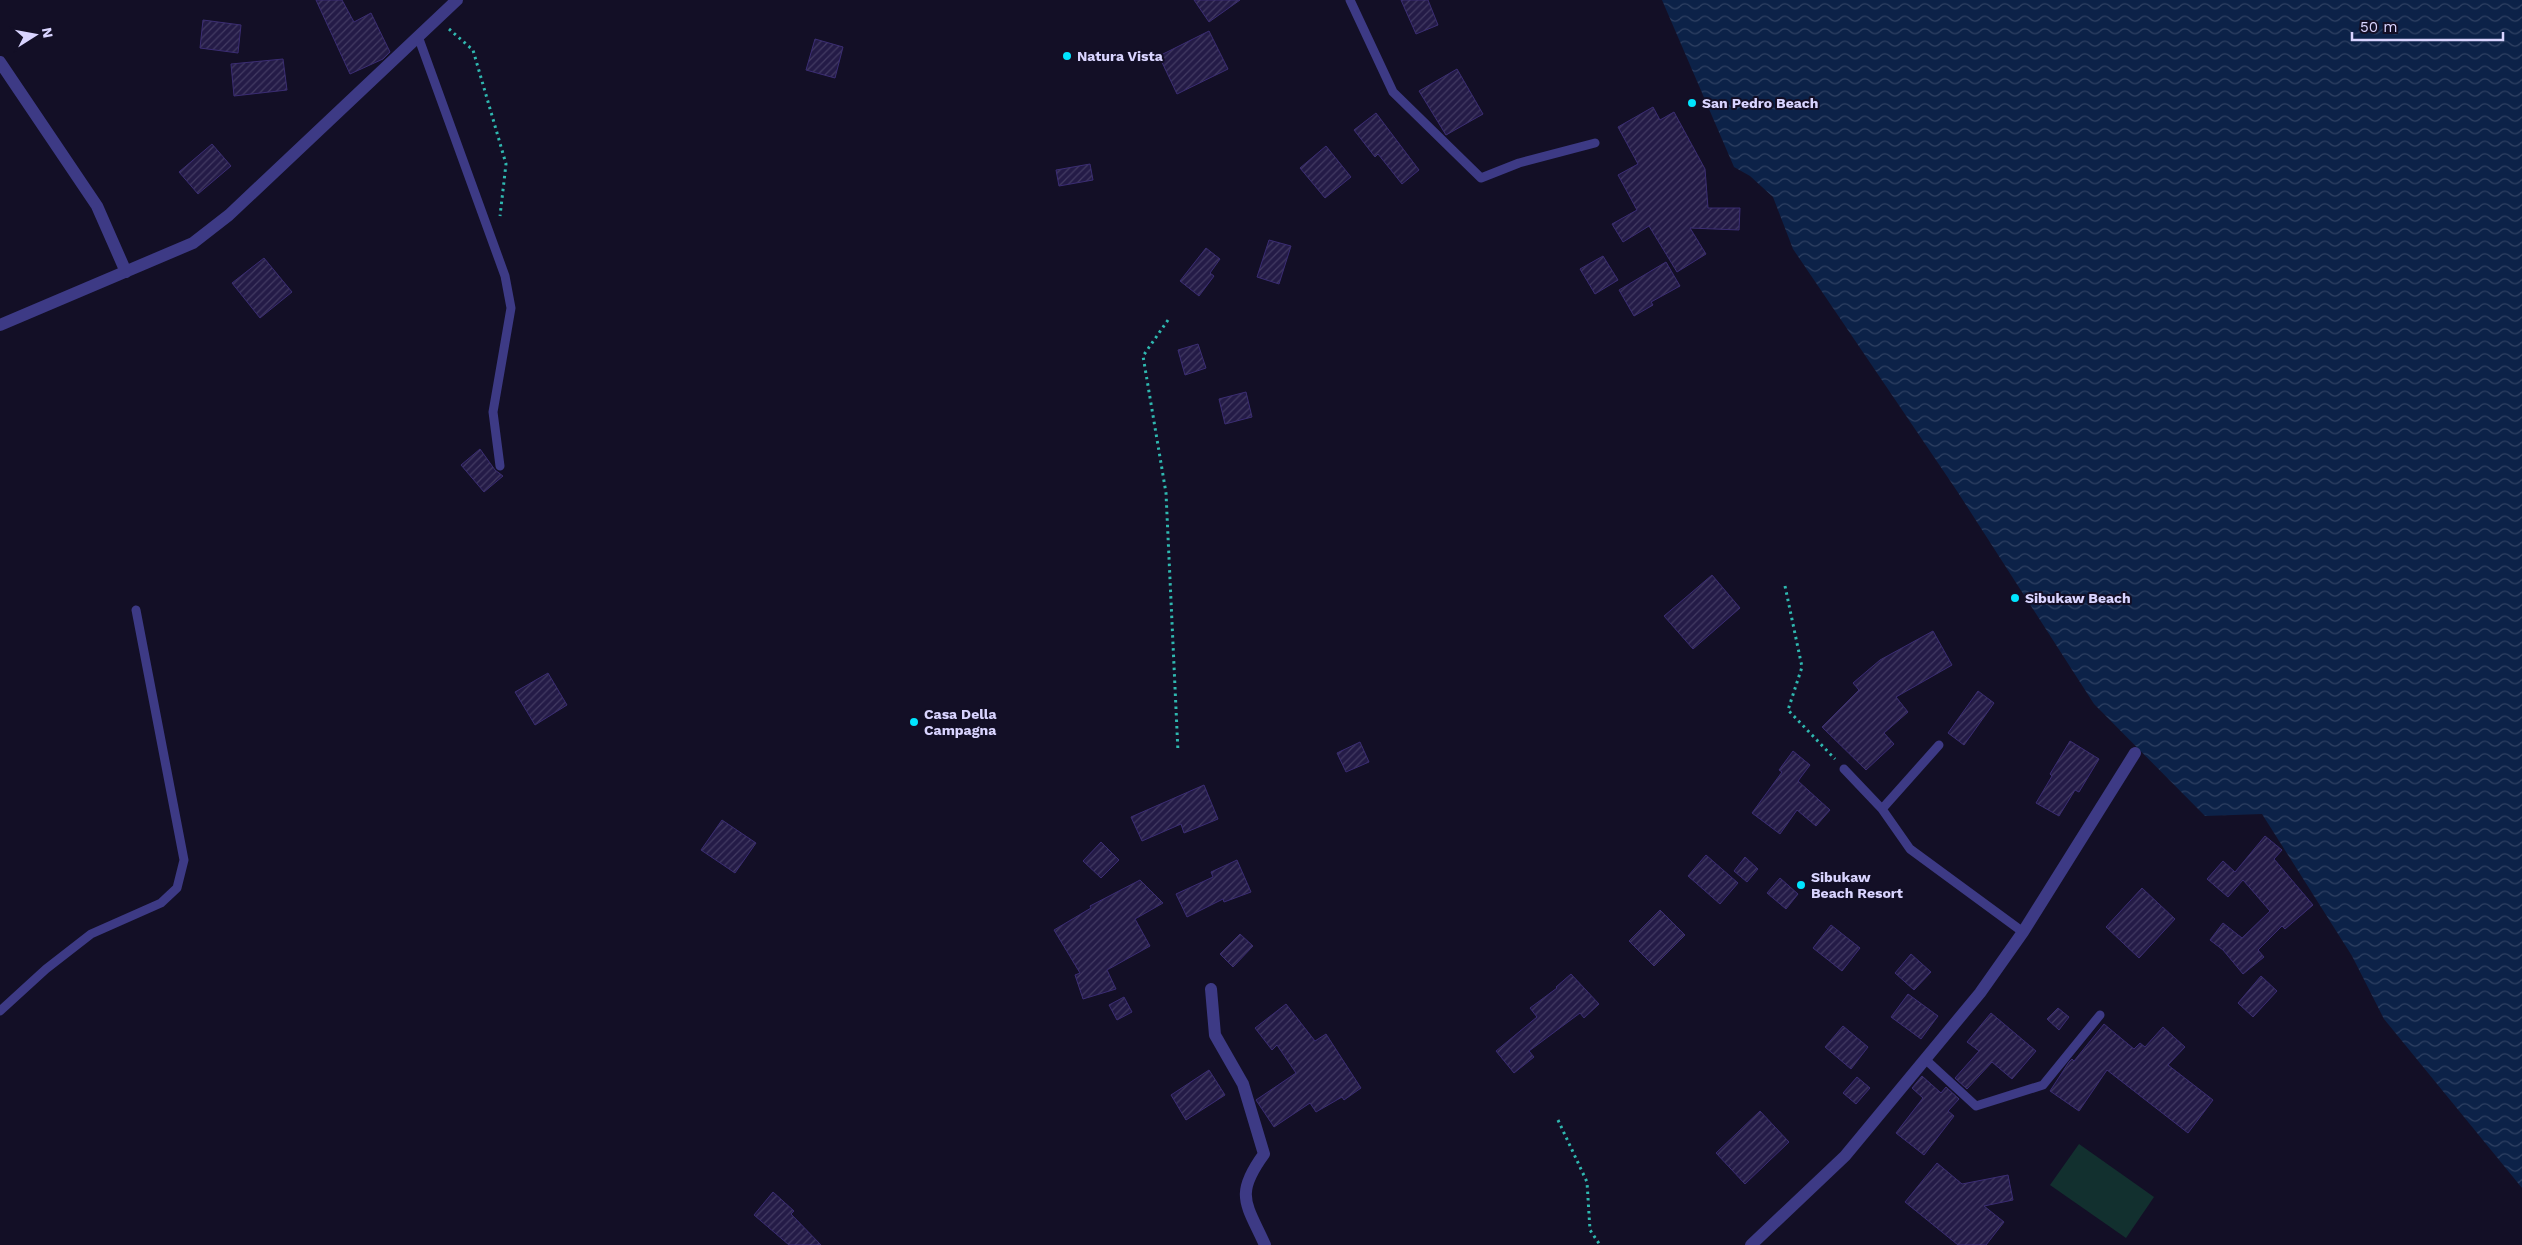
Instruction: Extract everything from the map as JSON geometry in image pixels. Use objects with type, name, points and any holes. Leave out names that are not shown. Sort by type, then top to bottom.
[{"type":"street","points":[[0,325],[193,243],[229,216],[419,39],[457,0]]},
{"type":"street","points":[[0,62],[97,206],[126,272]]},
{"type":"street","points":[[1751,1245],[1845,1156],[1980,993],[2023,932],[2135,753]]},
{"type":"street","points":[[1211,989],[1215,1035],[1243,1084],[1264,1154],[1250,1173],[1244,1198],[1265,1245]]},
{"type":"lane","points":[[1350,0],[1393,92],[1481,178],[1519,164],[1595,143]]},
{"type":"lane","points":[[419,39],[505,276],[511,308],[492,412],[500,466]]},
{"type":"lane","points":[[0,1011],[46,969],[91,934],[161,903],[177,888],[184,860],[136,610]]},
{"type":"lane","points":[[1882,809],[1940,745]]},
{"type":"lane","points":[[1844,769],[1882,809],[1910,849],[2023,932]]},
{"type":"lane","points":[[1925,1059],[1976,1106],[2043,1085],[2100,1015]]},
{"type":"path","points":[[437,19],[474,50],[506,164],[499,223]]},
{"type":"path","points":[[1168,320],[1143,356],[1166,494],[1178,752]]},
{"type":"path","points":[[1785,586],[1802,667],[1788,710],[1844,769]]},
{"type":"path","points":[[1558,1120],[1587,1182],[1590,1230],[1600,1245]]},
{"type":"green space","points":[[2079,1144],[2154,1197],[2126,1238],[2050,1185]]},
{"type":"water","points":[[1662,0],[2522,0],[2522,1188],[2384,1019],[2352,956],[2262,814],[2205,816],[2094,704],[1957,491],[1793,249],[1773,197],[1750,176],[1734,167]]},
{"type":"building","points":[[316,0],[342,0],[354,22],[371,13],[390,52],[383,59],[350,74]]},
{"type":"building","points":[[1194,0],[1240,0],[1209,22]]},
{"type":"building","points":[[1401,0],[1428,0],[1438,25],[1416,34]]},
{"type":"building","points":[[203,20],[241,25],[238,53],[200,48]]},
{"type":"building","points":[[1209,31],[1228,69],[1177,94],[1159,56]]},
{"type":"building","points":[[815,39],[843,47],[835,78],[806,70]]},
{"type":"building","points":[[283,59],[287,90],[234,96],[231,64]]},
{"type":"building","points":[[1457,69],[1483,114],[1446,135],[1419,91]]},
{"type":"building","points":[[1653,107],[1660,120],[1674,112],[1705,169],[1708,208],[1740,208],[1739,230],[1690,228],[1706,254],[1677,272],[1649,226],[1623,242],[1612,224],[1637,210],[1618,175],[1638,164],[1618,127]]},
{"type":"building","points":[[1376,113],[1419,170],[1402,184],[1378,154],[1375,157],[1354,130]]},
{"type":"building","points":[[212,144],[231,166],[198,194],[179,172]]},
{"type":"building","points":[[1326,146],[1351,177],[1325,198],[1300,168]]},
{"type":"building","points":[[1090,164],[1093,180],[1059,186],[1056,170]]},
{"type":"building","points":[[1269,240],[1291,246],[1279,284],[1257,277]]},
{"type":"building","points":[[1206,248],[1220,259],[1210,273],[1214,276],[1199,296],[1180,281]]},
{"type":"building","points":[[1603,256],[1618,280],[1595,294],[1580,269]]},
{"type":"building","points":[[264,258],[292,292],[260,318],[232,283]]},
{"type":"building","points":[[1666,262],[1680,286],[1651,302],[1653,305],[1634,316],[1619,290]]},
{"type":"building","points":[[1198,344],[1206,368],[1185,375],[1178,350]]},
{"type":"building","points":[[1246,392],[1252,417],[1225,424],[1219,399]]},
{"type":"building","points":[[480,449],[495,470],[503,476],[484,492],[461,465]]},
{"type":"building","points":[[1712,575],[1740,608],[1693,649],[1664,616]]},
{"type":"building","points":[[1933,631],[1952,665],[1896,697],[1908,712],[1884,733],[1894,744],[1866,770],[1822,727],[1859,690],[1853,683],[1880,660]]},
{"type":"building","points":[[548,673],[567,705],[535,725],[515,692]]},
{"type":"building","points":[[1978,691],[1994,703],[1964,745],[1948,733]]},
{"type":"building","points":[[2070,741],[2099,759],[2079,792],[2075,790],[2059,816],[2036,803],[2052,776],[2050,774]]},
{"type":"building","points":[[1360,742],[1369,762],[1346,772],[1337,753]]},
{"type":"building","points":[[1793,751],[1810,765],[1798,781],[1830,810],[1816,826],[1797,810],[1780,834],[1752,813],[1782,772],[1779,770]]},
{"type":"building","points":[[1204,785],[1218,819],[1184,833],[1181,824],[1142,841],[1131,817]]},
{"type":"building","points":[[722,820],[756,843],[735,873],[701,850]]},
{"type":"building","points":[[2265,836],[2282,850],[2274,859],[2313,905],[2285,929],[2282,926],[2258,950],[2264,957],[2243,974],[2223,950],[2210,940],[2223,923],[2242,938],[2270,911],[2243,880],[2228,897],[2207,879],[2223,861],[2235,872]]},
{"type":"building","points":[[1101,842],[1119,860],[1101,878],[1083,861]]},
{"type":"building","points":[[1706,855],[1738,883],[1720,904],[1688,876]]},
{"type":"building","points":[[1745,857],[1758,869],[1747,882],[1734,871]]},
{"type":"building","points":[[1237,860],[1251,892],[1224,902],[1223,899],[1187,917],[1176,894],[1213,877],[1211,872]]},
{"type":"building","points":[[1780,878],[1798,894],[1786,909],[1767,893]]},
{"type":"building","points":[[1140,880],[1163,903],[1135,919],[1150,946],[1107,970],[1116,989],[1083,999],[1075,975],[1080,973],[1054,930],[1091,908],[1090,906]]},
{"type":"building","points":[[2142,888],[2175,919],[2139,958],[2106,927]]},
{"type":"building","points":[[1660,910],[1685,935],[1654,966],[1629,941]]},
{"type":"building","points":[[1831,925],[1860,948],[1842,971],[1813,948]]},
{"type":"building","points":[[1240,934],[1253,946],[1233,967],[1220,954]]},
{"type":"building","points":[[1911,954],[1931,972],[1914,990],[1895,973]]},
{"type":"building","points":[[1571,974],[1599,1004],[1584,1018],[1580,1013],[1529,1051],[1534,1057],[1514,1073],[1496,1051],[1537,1017],[1530,1008],[1557,988]]},
{"type":"building","points":[[2261,976],[2277,991],[2253,1017],[2238,1003]]},
{"type":"building","points":[[1908,994],[1938,1016],[1921,1039],[1891,1017]]},
{"type":"building","points":[[1124,997],[1132,1012],[1117,1020],[1109,1005]]},
{"type":"building","points":[[1286,1004],[1315,1041],[1326,1034],[1361,1088],[1344,1100],[1342,1097],[1316,1112],[1310,1103],[1274,1127],[1256,1100],[1296,1073],[1277,1045],[1272,1050],[1255,1028]]},
{"type":"building","points":[[2058,1008],[2069,1017],[2059,1030],[2047,1019]]},
{"type":"building","points":[[1991,1013],[2036,1051],[2012,1079],[1992,1062],[1967,1089],[1955,1078],[1979,1051],[1967,1042]]},
{"type":"building","points":[[2104,1024],[2134,1049],[2140,1043],[2145,1047],[2163,1027],[2185,1047],[2168,1065],[2213,1100],[2188,1133],[2107,1070],[2079,1111],[2050,1091],[2069,1062],[2072,1059],[2074,1061]]},
{"type":"building","points":[[1843,1026],[1868,1047],[1851,1069],[1825,1047]]},
{"type":"building","points":[[1209,1070],[1225,1095],[1186,1120],[1171,1095]]},
{"type":"building","points":[[1922,1076],[1941,1093],[1946,1087],[1959,1099],[1948,1111],[1954,1116],[1924,1155],[1896,1133],[1923,1098],[1912,1088]]},
{"type":"building","points":[[1857,1077],[1870,1088],[1856,1104],[1843,1093]]},
{"type":"building","points":[[1760,1111],[1789,1142],[1745,1184],[1716,1153]]},
{"type":"building","points":[[1937,1163],[1962,1184],[2008,1175],[2013,1200],[1984,1206],[2004,1222],[1986,1245],[1958,1245],[1905,1202]]},
{"type":"building","points":[[773,1192],[794,1211],[791,1214],[821,1245],[789,1245],[754,1215]]},
{"type":"place","name":"Natura Vista","points":[[1067,56]]},
{"type":"place","name":"San Pedro Beach","points":[[1692,103]]},
{"type":"place","name":"Sibukaw Beach","points":[[2015,598]]},
{"type":"place","name":"Casa Della Campagna","points":[[914,722]]},
{"type":"place","name":"Sibukaw Beach Resort","points":[[1801,885]]}]
